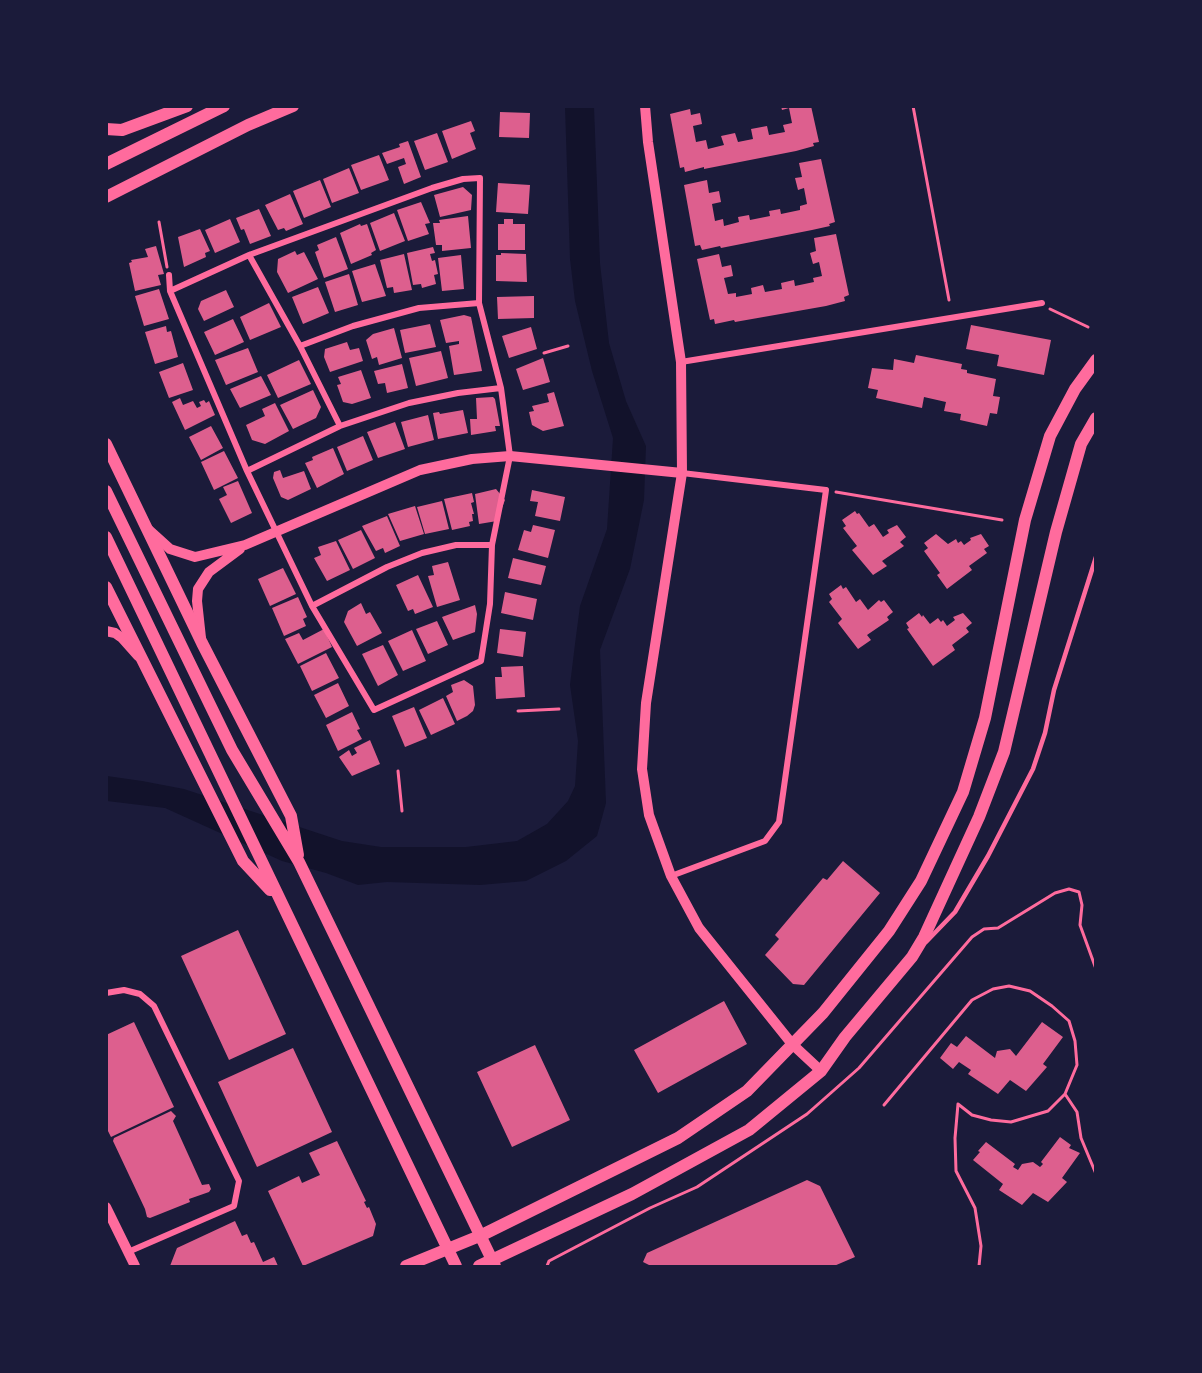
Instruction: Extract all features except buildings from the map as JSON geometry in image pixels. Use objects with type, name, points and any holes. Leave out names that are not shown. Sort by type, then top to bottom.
[{"type":"main road","points":[[106,129],[122,130],[188,106]]},
{"type":"main road","points":[[106,164],[224,106]]},
{"type":"main road","points":[[106,197],[248,126],[294,106]]},
{"type":"main road","points":[[106,204],[143,178]]},
{"type":"main road","points":[[406,1266],[482,1235],[678,1138],[747,1091],[823,1013],[889,931],[921,881],[963,792],[985,718],[1025,520],[1050,436],[1075,389],[1095,360]]},
{"type":"main road","points":[[479,1266],[494,1264],[632,1194],[749,1130],[821,1071],[845,1037],[912,957],[928,928],[979,817],[1004,752],[1056,532],[1080,444],[1095,418]]},
{"type":"main road","points":[[106,444],[202,643],[291,816],[299,862]]},
{"type":"main road","points":[[106,491],[231,750],[299,862],[482,1235],[494,1264]]},
{"type":"main road","points":[[106,537],[456,1266]]},
{"type":"main road","points":[[106,587],[243,861],[280,902]]},
{"type":"street","points":[[645,106],[648,142],[681,362],[682,473],[646,703],[642,769],[649,815],[671,876],[699,928],[792,1044],[821,1071]]},
{"type":"street","points":[[169,275],[170,291],[247,471],[312,606],[374,710],[481,661],[490,604],[492,545],[510,456],[501,388],[479,303],[480,178],[463,179],[432,188],[249,255],[170,291]]},
{"type":"street","points":[[249,255],[300,346],[340,426]]},
{"type":"street","points":[[300,346],[353,326],[419,308],[479,303]]},
{"type":"street","points":[[681,362],[1042,303]]},
{"type":"street","points":[[247,471],[340,426],[409,403],[458,393],[501,388]]},
{"type":"street","points":[[146,527],[170,549],[195,557],[245,545],[420,470],[472,459],[510,456],[826,490],[779,822],[765,841],[671,876]]},
{"type":"street","points":[[202,643],[197,602],[198,589],[209,572],[245,545]]},
{"type":"street","points":[[312,606],[387,567],[422,553],[456,545],[492,545]]},
{"type":"street","points":[[106,631],[122,638],[146,665]]},
{"type":"street","points":[[106,993],[124,990],[140,994],[154,1006],[238,1181],[234,1206],[128,1252]]},
{"type":"street","points":[[106,1207],[135,1266]]},
{"type":"lane","points":[[912,957],[955,912],[1034,770],[1054,690],[1095,557]]},
{"type":"path","points":[[914,106],[949,300]]},
{"type":"path","points":[[159,222],[169,275]]},
{"type":"path","points":[[1050,309],[1088,327]]},
{"type":"path","points":[[544,353],[568,346]]},
{"type":"path","points":[[826,490],[1002,520]]},
{"type":"path","points":[[518,711],[559,709]]},
{"type":"path","points":[[398,771],[402,811]]},
{"type":"path","points":[[547,1266],[549,1261],[650,1208],[697,1187],[807,1114],[859,1068],[972,937],[984,929],[998,928],[1055,893],[1069,889],[1079,892],[1082,905],[1080,925],[1095,969]]},
{"type":"path","points":[[884,1105],[972,1000],[993,989],[1010,986],[1030,991],[1069,1021],[1075,1041],[1077,1065],[1065,1094],[1048,1111],[1011,1122],[972,1115],[958,1104],[956,1171],[975,1208],[981,1246],[979,1266]]},
{"type":"path","points":[[1065,1094],[1077,1112],[1081,1138],[1095,1174]]},
{"type":"shaded area","points":[[565,107],[594,107],[600,263],[609,343],[626,401],[646,446],[644,500],[630,569],[600,650],[606,803],[597,836],[566,861],[526,881],[480,885],[387,882],[358,885],[326,873],[282,861],[165,808],[107,801],[107,776],[184,789],[342,841],[381,847],[466,847],[517,841],[547,824],[568,801],[575,786],[578,741],[570,685],[575,644],[580,606],[607,529],[613,438],[592,371],[575,301],[570,259]]}]
